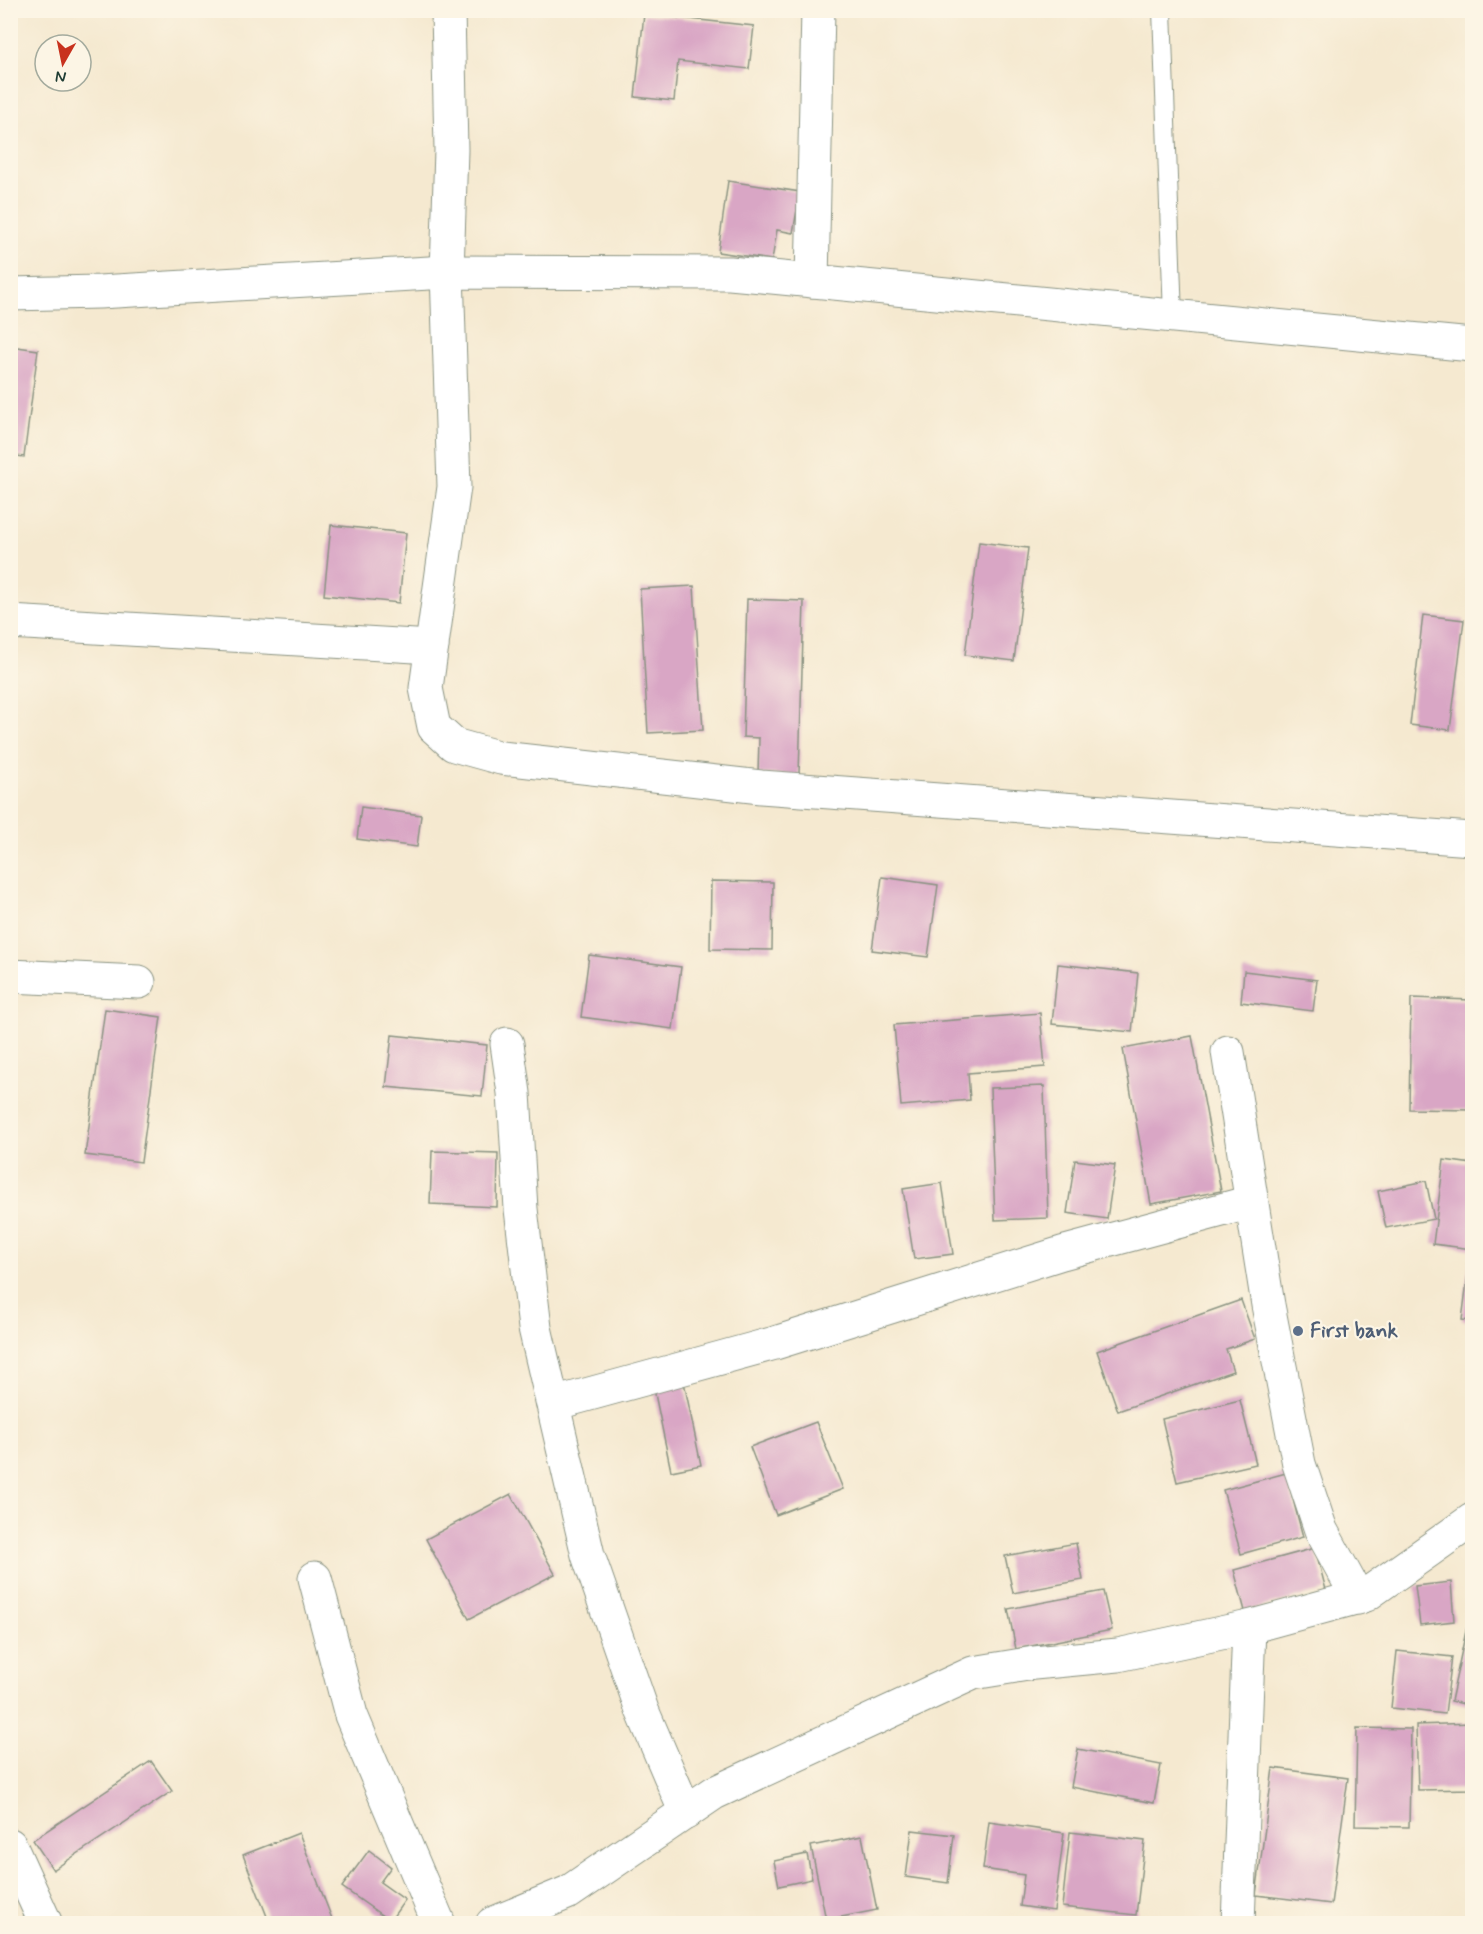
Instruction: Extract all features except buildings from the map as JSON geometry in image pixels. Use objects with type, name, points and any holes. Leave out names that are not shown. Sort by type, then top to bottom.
[{"type":"street","points":[[448,10],[451,150],[447,272],[454,487],[426,688],[434,727],[454,746],[501,758],[761,787],[1473,839]]},
{"type":"street","points":[[812,281],[818,10]]},
{"type":"street","points":[[10,294],[111,292],[447,272],[730,273],[1473,345]]},
{"type":"street","points":[[10,622],[432,647]]},
{"type":"street","points":[[10,976],[139,982]]},
{"type":"street","points":[[507,1044],[514,1093],[521,1209],[535,1328],[588,1555],[613,1633],[686,1812]]},
{"type":"street","points":[[1228,1052],[1251,1202],[1299,1464],[1321,1530],[1358,1598]]},
{"type":"street","points":[[553,1404],[775,1343],[1062,1253],[1251,1202]]},
{"type":"street","points":[[492,1923],[569,1892],[714,1793],[973,1673],[1034,1663],[1118,1655],[1249,1627],[1358,1598],[1366,1595],[1473,1520]]},
{"type":"street","points":[[315,1578],[351,1715],[439,1923]]},
{"type":"street","points":[[1238,1923],[1249,1627]]},
{"type":"street","points":[[10,1845],[46,1923]]},
{"type":"lane","points":[[1162,10],[1173,317]]},
{"type":"place","name":"First bank","points":[[1298,1331]]}]
